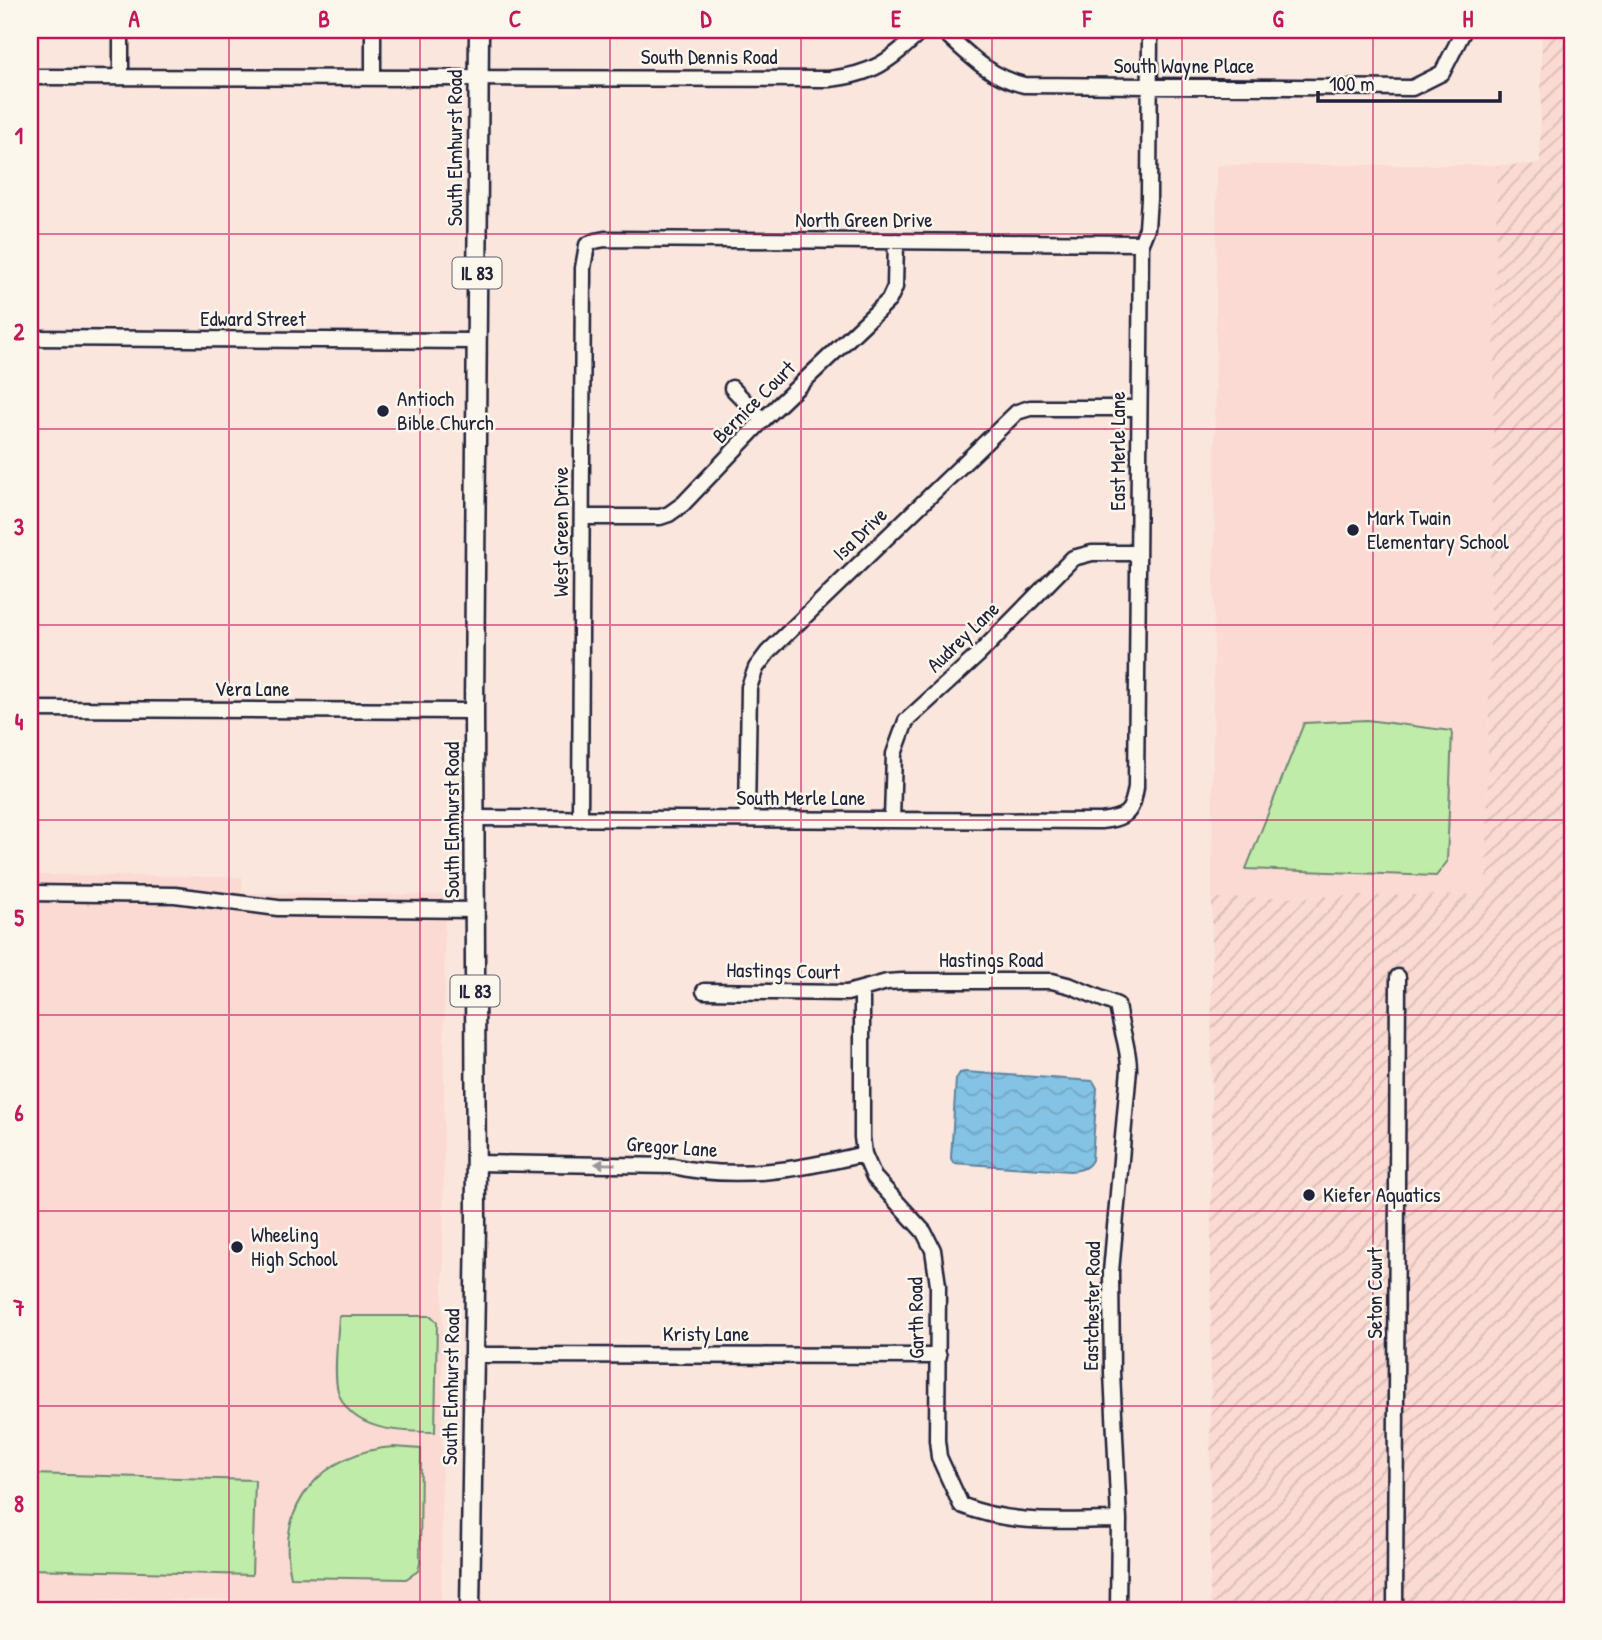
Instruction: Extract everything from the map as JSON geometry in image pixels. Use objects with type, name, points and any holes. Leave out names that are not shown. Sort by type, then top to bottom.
[{"type":"main road","name":"South Elmhurst Road","points":[[470,1610],[476,1163],[474,711],[479,30]]},
{"type":"street","points":[[121,30],[121,76]]},
{"type":"street","points":[[373,30],[373,78]]},
{"type":"street","name":"South Dennis Road","points":[[30,77],[837,78],[882,65],[923,30]]},
{"type":"street","name":"South Wayne Place","points":[[942,30],[986,70],[1012,82],[1034,86],[1412,88],[1442,73],[1464,30]]},
{"type":"street","name":"East Merle Lane","points":[[1127,815],[1133,804],[1136,787],[1141,243],[1147,228],[1149,199],[1150,30]]},
{"type":"street","name":"North Green Drive","points":[[587,246],[605,239],[1141,243]]},
{"type":"street","name":"Bernice Court","points":[[582,517],[660,517],[683,505],[763,420],[889,300],[895,288],[896,241]]},
{"type":"street","name":"West Green Drive","points":[[580,819],[583,268],[587,246]]},
{"type":"street","name":"Edward Street","points":[[30,338],[476,341]]},
{"type":"street","points":[[732,388],[763,420]]},
{"type":"street","name":"Isa Drive","points":[[747,818],[749,687],[756,668],[768,652],[1017,412],[1030,408],[1138,408]]},
{"type":"street","name":"Audrey Lane","points":[[892,819],[894,754],[906,721],[976,656],[1073,558],[1092,553],[1138,552]]},
{"type":"street","name":"Vera Lane","points":[[30,709],[474,711]]},
{"type":"street","name":"South Merle Lane","points":[[475,818],[1101,821],[1127,815]]},
{"type":"street","points":[[30,893],[175,895],[278,908],[475,910]]},
{"type":"street","name":"Seton Court","points":[[1395,1610],[1398,977]]},
{"type":"street","name":"Hastings Road","points":[[862,991],[887,982],[903,981],[1052,981],[1117,1005]]},
{"type":"street","name":"Hastings Court","points":[[704,991],[862,991]]},
{"type":"street","name":"Garth Road","points":[[862,991],[864,1154],[874,1177],[924,1232],[933,1250],[938,1285],[937,1440],[939,1457],[961,1505],[977,1512],[1013,1520],[1119,1520]]},
{"type":"street","name":"Eastchester Road","points":[[1117,1005],[1129,1054],[1111,1272],[1112,1372],[1119,1520],[1118,1610]]},
{"type":"street","name":"Gregor Lane","points":[[476,1163],[673,1166],[693,1171],[756,1172],[799,1168],[864,1154]]},
{"type":"street","name":"Kristy Lane","points":[[474,1355],[939,1356]]},
{"type":"shaded area","points":[[1542,30],[1572,30],[1572,1605],[1210,1604],[1212,898],[1486,894],[1497,165],[1540,164]]},
{"type":"shaded area","name":"Mark Twain Elementary School","points":[[1217,165],[1497,165],[1486,894],[1212,898]]},
{"type":"shaded area","name":"Wheeling High School","points":[[30,875],[242,877],[242,893],[445,895],[441,1601],[30,1599]]},
{"type":"green space","points":[[1367,720],[1452,731],[1447,862],[1436,876],[1246,869],[1304,723]]},
{"type":"green space","points":[[339,1316],[431,1316],[437,1322],[435,1432],[379,1427],[365,1422],[344,1405],[338,1391],[336,1375]]},
{"type":"green space","points":[[394,1447],[421,1449],[418,1571],[406,1579],[291,1577],[288,1551],[290,1527],[298,1505],[310,1486],[326,1471],[346,1459],[369,1451]]},
{"type":"green space","points":[[30,1474],[255,1480],[252,1575],[30,1569]]},
{"type":"water","points":[[960,1073],[1093,1081],[1097,1088],[1090,1163],[1070,1171],[953,1163],[951,1158],[956,1079]]},
{"type":"place","name":"Antioch Bible Church","points":[[383,411]]},
{"type":"place","name":"Mark Twain Elementary School","points":[[1353,530]]},
{"type":"place","name":"Kiefer Aquatics","points":[[1309,1195]]},
{"type":"place","name":"Wheeling High School","points":[[237,1247]]}]
